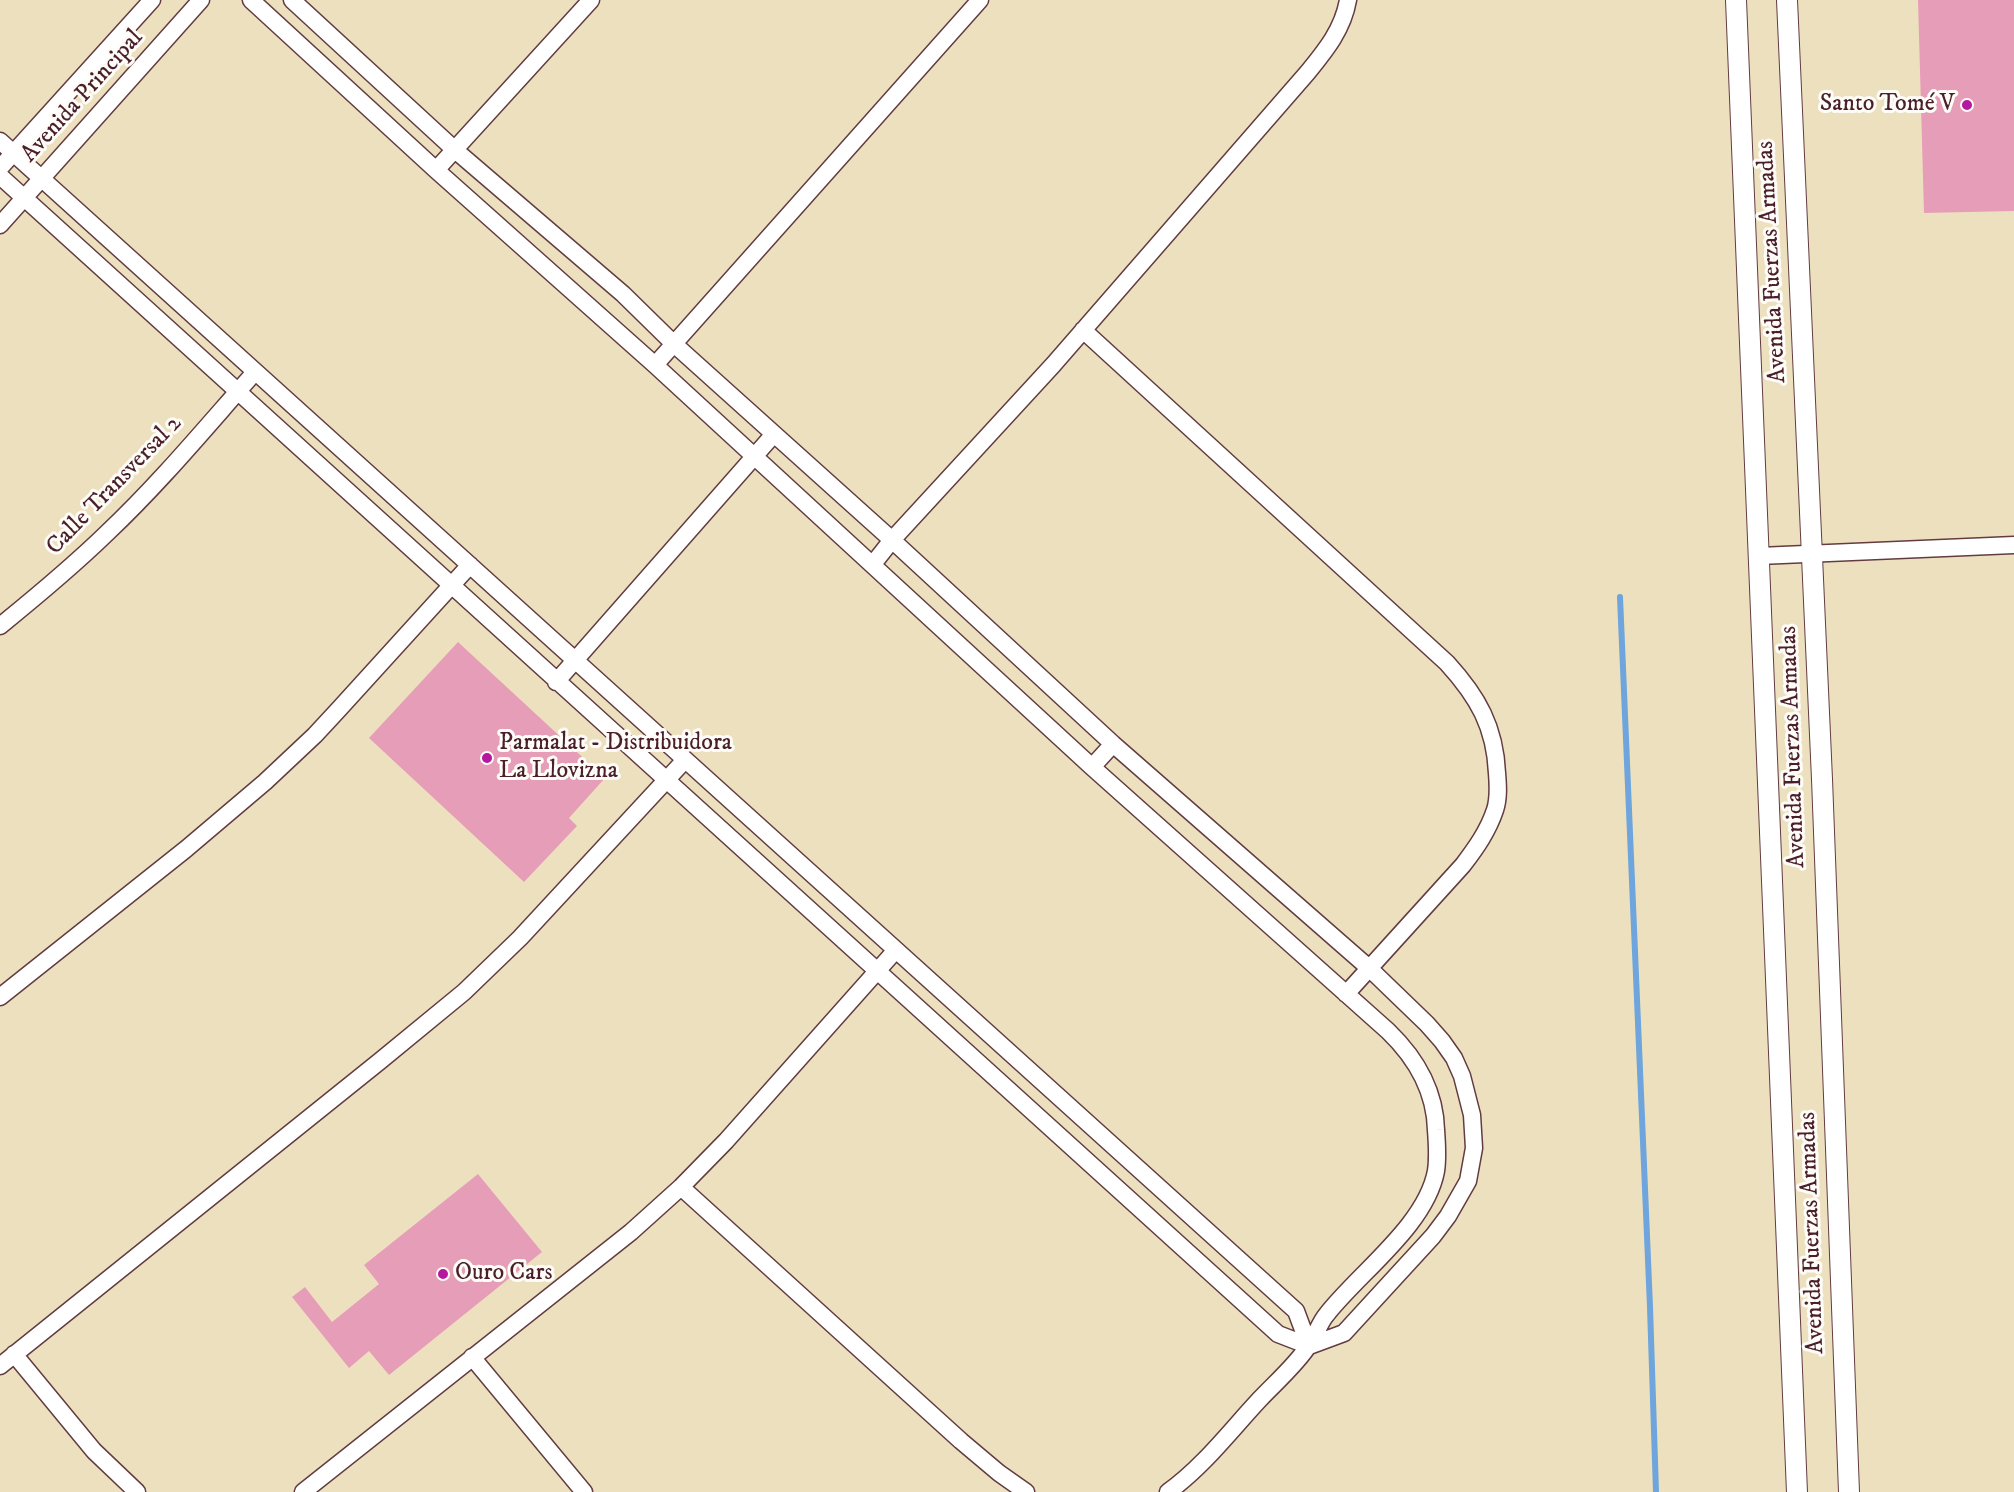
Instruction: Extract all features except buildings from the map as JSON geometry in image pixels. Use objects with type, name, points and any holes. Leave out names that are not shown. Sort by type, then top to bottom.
[{"type":"street","name":"Avenida Principal","points":[[0,168],[152,0]]},
{"type":"street","name":"Avenida Principal","points":[[0,225],[201,0]]},
{"type":"street","points":[[251,0],[436,170],[656,365],[1092,767],[1404,1046],[1415,1063],[1433,1100],[1436,1123],[1436,1171],[1430,1188],[1413,1219],[1326,1315],[1309,1346],[1192,1472],[1168,1492]]},
{"type":"street","points":[[0,176],[1278,1334],[1309,1346],[1344,1333],[1433,1236],[1468,1181],[1472,1166],[1474,1131],[1469,1097],[1458,1067],[1442,1041],[1370,968],[1113,744],[892,540],[674,344],[623,294],[455,150],[292,0]]},
{"type":"street","points":[[436,170],[591,0]]},
{"type":"street","points":[[656,365],[980,0]]},
{"type":"street","points":[[873,564],[892,540],[1083,330],[1308,72],[1339,29],[1348,0]]},
{"type":"street","name":"Avenida Fuerzas Armadas","points":[[1736,0],[1797,1492]]},
{"type":"street","name":"Avenida Fuerzas Armadas","points":[[1787,0],[1812,555],[1849,1492]]},
{"type":"street","points":[[0,141],[1296,1311],[1309,1346]]},
{"type":"street","points":[[1083,330],[1447,663],[1464,682],[1486,717],[1494,749],[1498,787],[1496,807],[1488,826],[1477,847],[1462,865],[1346,994]]},
{"type":"street","name":"Calle Transversal 2","points":[[0,626],[108,533],[137,504],[255,372]]},
{"type":"street","points":[[556,682],[774,434]]},
{"type":"street","points":[[1759,556],[2014,545]]},
{"type":"street","points":[[0,997],[186,849],[257,789],[315,735],[470,565]]},
{"type":"street","points":[[1092,767],[1113,744]]},
{"type":"street","points":[[0,1366],[464,992],[520,938],[684,760]]},
{"type":"street","points":[[303,1492],[631,1232],[681,1187],[726,1142],[895,951]]},
{"type":"street","points":[[681,1187],[961,1441],[1026,1492]]},
{"type":"street","points":[[1413,1219],[1433,1236]]},
{"type":"street","points":[[14,1354],[94,1451],[137,1492]]},
{"type":"street","points":[[472,1357],[584,1492]]},
{"type":"waterway","points":[[1620,597],[1656,1492]]},
{"type":"place","name":"Santo Tomé V","points":[[1967,105]]},
{"type":"place","name":"Parmalat - Distribuidora La Llovizna","points":[[487,758]]},
{"type":"place","name":"Ouro Cars","points":[[443,1274]]}]
